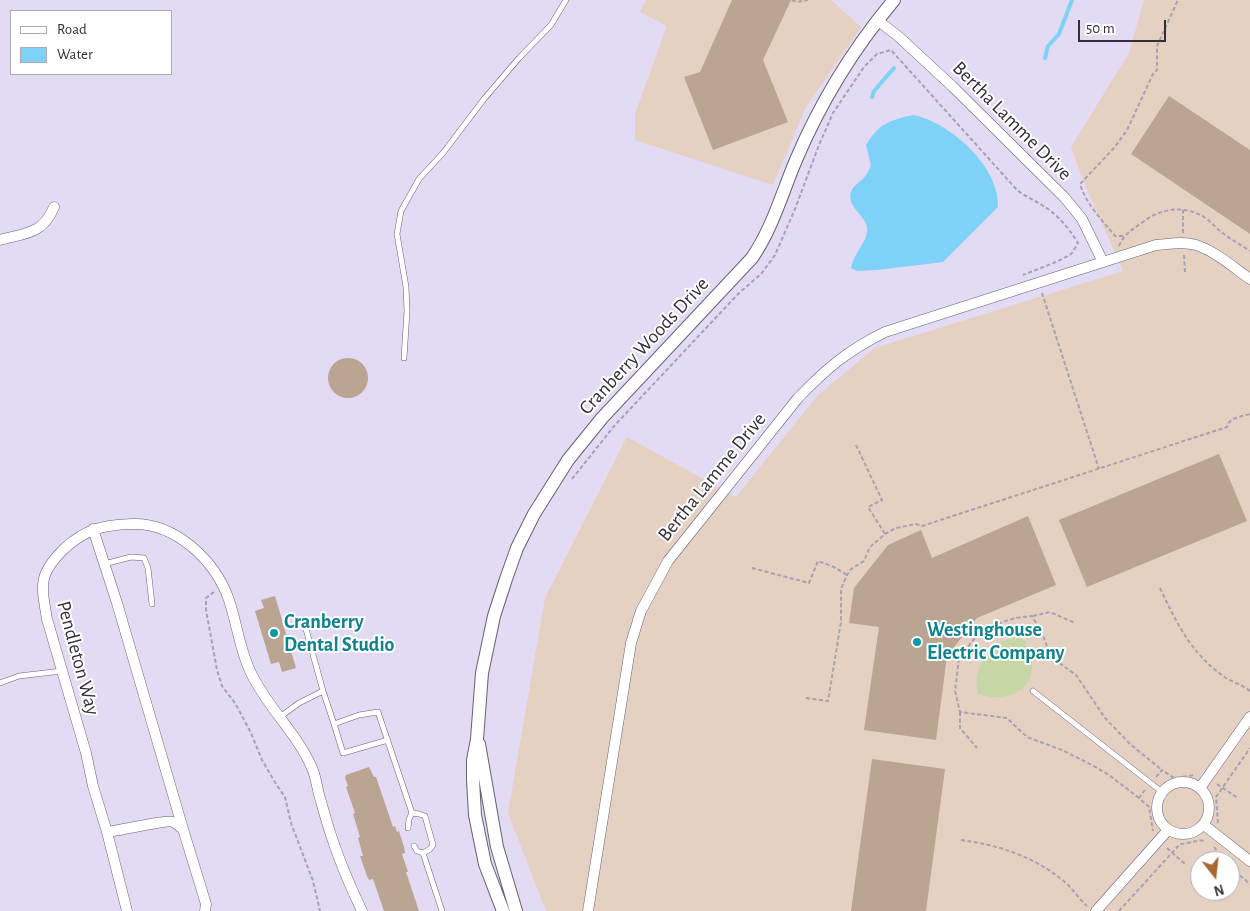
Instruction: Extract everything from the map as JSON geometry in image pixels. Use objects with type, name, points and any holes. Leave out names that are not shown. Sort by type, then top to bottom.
[{"type":"street","name":"Cranberry Woods Drive","points":[[503,911],[485,864],[475,815],[473,760],[478,739],[482,673],[494,616],[517,548],[534,514],[568,460],[602,418],[752,258],[767,234],[796,161],[830,90],[855,50],[894,0]]},
{"type":"street","name":"Bertha Lamme Drive","points":[[877,20],[898,36],[952,86],[1065,198],[1082,220],[1104,262]]},
{"type":"street","points":[[0,240],[43,226],[50,218],[54,207]]},
{"type":"street","name":"Bertha Lamme Drive","points":[[588,911],[631,643],[640,611],[668,561],[798,398],[840,358],[885,332],[1156,245],[1196,245],[1216,255],[1250,279]]},
{"type":"street","name":"Pendleton Way","points":[[127,911],[93,786],[86,753],[47,620],[43,598],[43,579],[51,562],[74,540],[94,529],[120,524],[143,524],[166,531],[184,540],[199,553],[222,586],[228,598],[251,673],[304,749],[313,771],[333,842],[362,911]]},
{"type":"street","points":[[94,529],[206,904],[205,911]]},
{"type":"street","points":[[1200,788],[1250,717]]},
{"type":"street","name":"Cranberry Woods Drive","points":[[478,739],[497,847],[516,911]]},
{"type":"street","points":[[1178,782],[1187,782],[1200,788],[1208,798],[1210,808],[1204,825],[1197,831],[1179,835],[1163,826],[1158,818],[1156,809],[1162,792],[1178,782]]},
{"type":"street","points":[[107,832],[161,822],[173,822],[183,829]]},
{"type":"street","points":[[1204,825],[1250,861]]},
{"type":"street","points":[[1094,911],[1168,830]]},
{"type":"lane","points":[[404,358],[407,311],[406,287],[397,234],[401,211],[419,179],[444,152],[484,99],[551,25],[566,0]]},
{"type":"lane","points":[[104,564],[131,557],[144,558],[148,568],[152,604]]},
{"type":"lane","points":[[306,629],[343,753],[388,740]]},
{"type":"lane","points":[[0,683],[19,676],[62,671]]},
{"type":"lane","points":[[1033,690],[1162,792]]},
{"type":"lane","points":[[280,717],[299,703],[323,691]]},
{"type":"lane","points":[[334,724],[359,715],[378,712],[412,813],[408,828]]},
{"type":"lane","points":[[412,813],[425,816],[433,844],[430,849],[423,853]]},
{"type":"lane","points":[[414,846],[423,853],[442,911]]},
{"type":"path","points":[[792,0],[797,2],[808,0]]},
{"type":"path","points":[[1123,236],[1115,236],[1089,204],[1080,184],[1114,148],[1127,130],[1153,74],[1157,70],[1157,46],[1178,0]]},
{"type":"path","points":[[891,50],[1017,190],[1056,216],[1071,232],[1078,243],[1068,256],[1017,278]]},
{"type":"path","points":[[1118,246],[1123,236],[1145,219],[1161,211],[1183,209],[1195,212],[1207,219],[1224,234],[1250,251]]},
{"type":"path","points":[[1068,256],[1074,261]]},
{"type":"path","points":[[1039,283],[1099,469]]},
{"type":"path","points":[[806,698],[828,701],[841,622],[841,588],[851,569],[864,561],[870,547],[885,534],[896,528],[916,524],[922,526],[1227,427],[1233,418],[1250,414]]},
{"type":"path","points":[[856,445],[882,500],[868,506],[885,534]]},
{"type":"path","points":[[752,568],[809,584],[818,561],[834,567],[847,575]]},
{"type":"path","points":[[222,586],[206,598],[206,610],[217,670],[222,686],[235,703],[251,733],[262,760],[285,797],[291,823],[313,881],[320,911]]},
{"type":"path","points":[[1160,588],[1182,633],[1195,650],[1227,679],[1242,685],[1250,691]]},
{"type":"path","points":[[1032,616],[1050,612],[1076,624]]},
{"type":"path","points":[[960,712],[960,728],[978,748]]},
{"type":"path","points":[[1216,834],[1222,827],[1218,822],[1216,798],[1250,748]]},
{"type":"path","points":[[1185,864],[1151,835],[1153,826],[1149,807],[1139,798],[1162,770],[1174,778],[1196,776],[1202,772],[1238,798]]},
{"type":"path","points":[[961,840],[1004,848],[1029,858],[1067,884],[1078,898],[1094,911]]},
{"type":"path","points":[[1119,911],[1180,844],[1201,840],[1209,842],[1217,851]]},
{"type":"path","points":[[1240,876],[1250,884]]},
{"type":"shaded area","points":[[646,0],[831,0],[861,27],[806,107],[773,185],[635,140],[635,114],[667,26],[640,12]]},
{"type":"shaded area","points":[[1144,0],[1250,0],[1250,911],[546,911],[508,813],[545,598],[627,437],[736,497],[818,395],[875,348],[1123,271],[1085,185],[1071,147],[1129,53]]},
{"type":"green space","points":[[1018,637],[1024,640],[1031,659],[1031,676],[1027,683],[1014,694],[988,697],[979,694],[977,688],[978,674],[982,660],[990,648],[995,644]]},
{"type":"water","points":[[913,115],[927,119],[942,127],[970,149],[982,162],[991,177],[998,207],[943,262],[857,271],[851,268],[854,258],[866,237],[867,227],[850,198],[852,190],[866,175],[871,165],[866,145],[880,127],[897,119]]},
{"type":"building","points":[[732,0],[791,0],[763,60],[788,122],[713,150],[684,77],[700,72]]},
{"type":"building","points":[[1169,96],[1250,150],[1250,234],[1131,154]]},
{"type":"building","points":[[352,358],[359,361],[365,367],[368,378],[367,386],[359,395],[352,398],[344,398],[337,395],[329,386],[328,374],[331,367],[340,359]]},
{"type":"building","points":[[1219,454],[1247,521],[1087,587],[1059,520]]},
{"type":"building","name":"Westinghouse Electric Company","points":[[1028,516],[1056,585],[977,618],[947,656],[936,740],[864,730],[879,627],[849,623],[854,588],[888,545],[921,530],[932,558]]},
{"type":"building","name":"Cranberry Dental Studio","points":[[275,596],[296,668],[282,672],[279,662],[271,664],[255,611],[264,608],[261,600]]},
{"type":"building","points":[[872,759],[945,769],[926,911],[851,911]]},
{"type":"building","points":[[369,767],[374,777],[376,777],[393,827],[395,826],[397,832],[399,831],[404,847],[405,853],[402,854],[408,872],[406,872],[419,911],[384,911],[373,879],[369,880],[360,856],[363,856],[358,838],[360,837],[345,778],[346,775]]},
{"type":"waterway","points":[[1045,58],[1048,46],[1059,34],[1072,0]]},
{"type":"waterway","points":[[872,97],[874,91],[894,68]]},
{"type":"place","name":"Cranberry Dental Studio","points":[[274,633]]},
{"type":"place","name":"Westinghouse Electric Company","points":[[917,642]]}]
